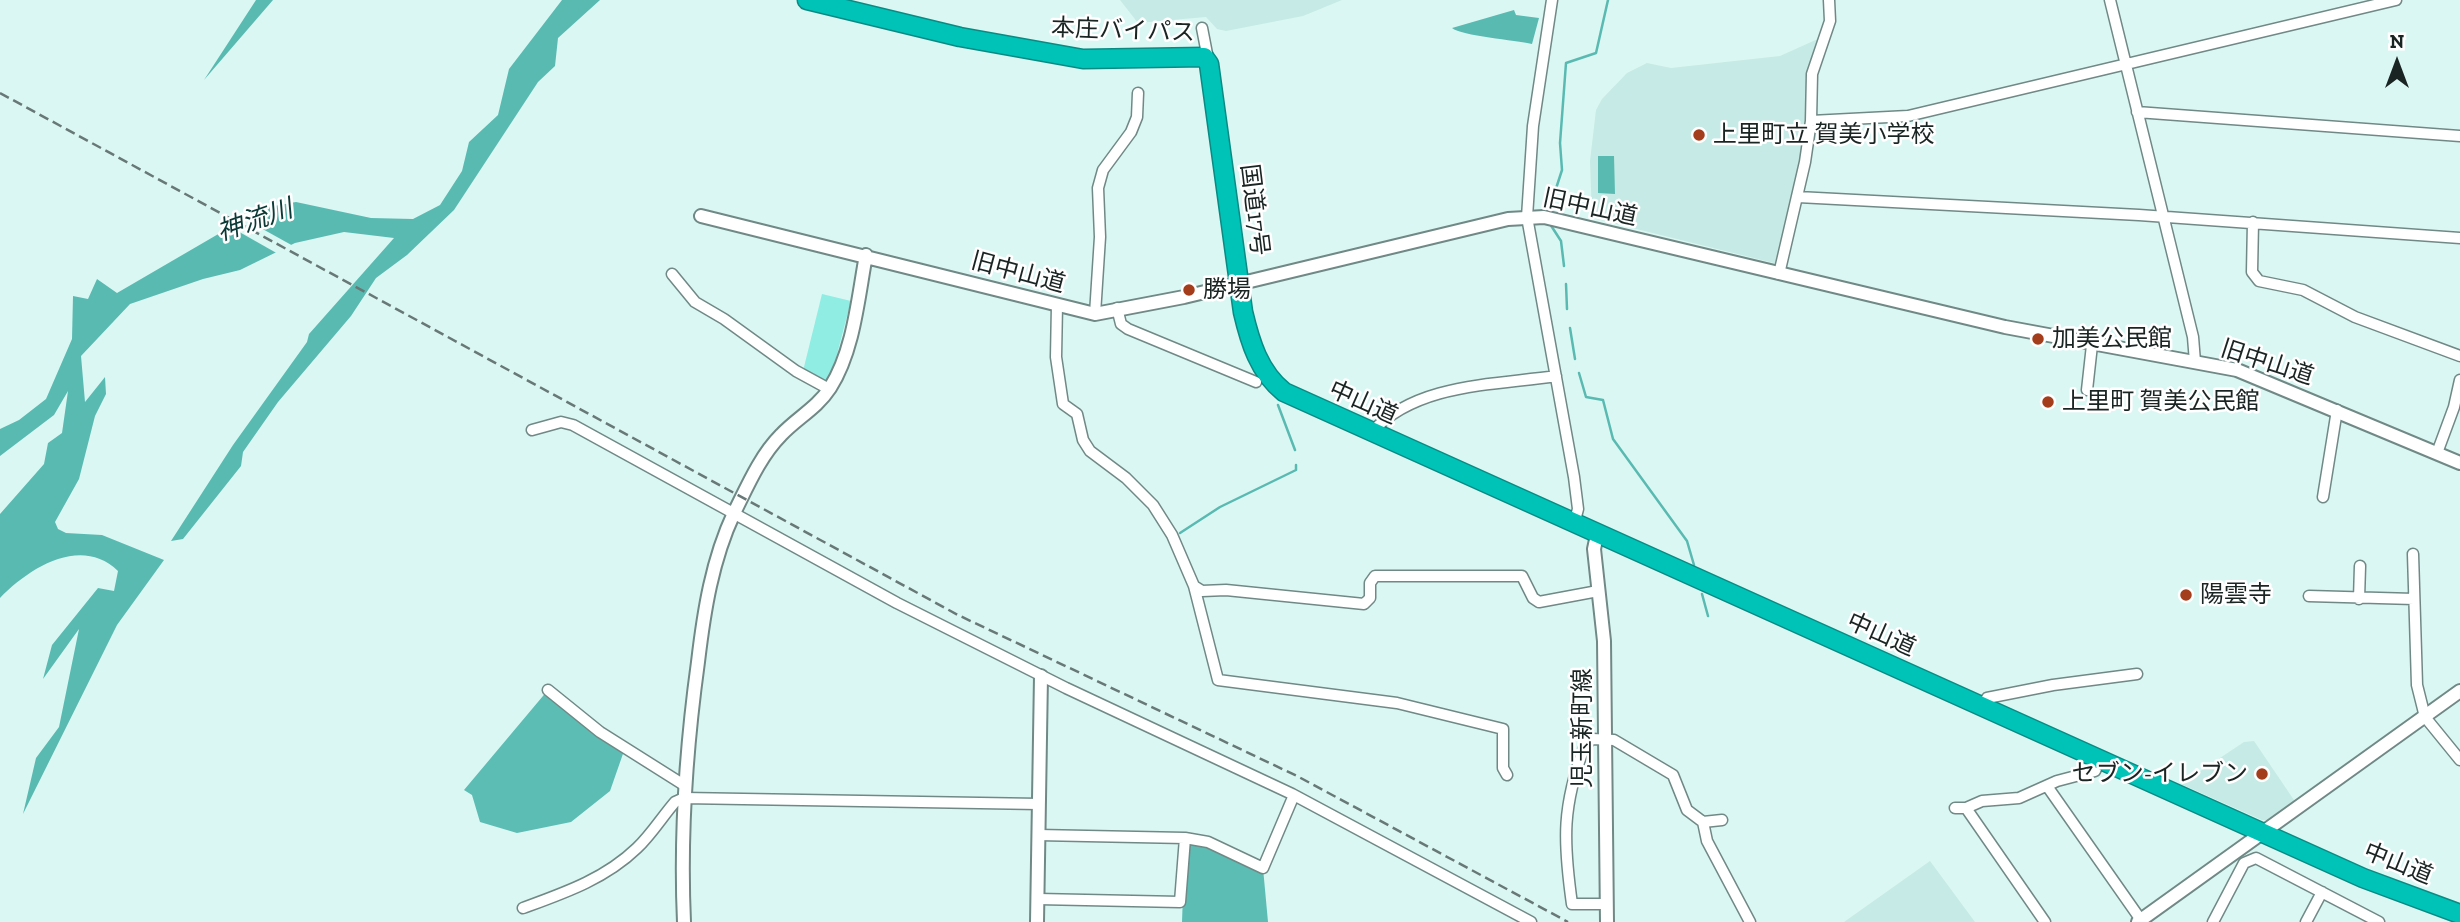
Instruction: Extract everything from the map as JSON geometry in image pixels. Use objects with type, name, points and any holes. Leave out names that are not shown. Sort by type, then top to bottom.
[{"type":"highway","name":"本庄バイパス","points":[[807,0],[1032,51],[1083,59],[1201,56],[1209,64]]},
{"type":"highway","name":"国道17号","points":[[1209,64],[1239,283],[1250,343],[1266,373],[1284,392]]},
{"type":"highway","name":"中山道","points":[[1284,392],[1981,708],[2364,877],[2460,914]]},
{"type":"main road","name":"旧中山道","points":[[701,216],[1095,313],[1169,300],[1527,217],[1565,221],[1779,274],[2092,345],[2195,362],[2248,374],[2460,463]]},
{"type":"main road","points":[[684,922],[684,785],[705,607],[716,561],[735,512],[766,454],[781,435],[817,405],[829,389],[847,349],[866,255]]},
{"type":"main road","name":"児玉新町線","points":[[1597,535],[1594,549],[1604,641],[1607,922]]},
{"type":"main road","points":[[1037,922],[1041,676]]},
{"type":"main road","points":[[2139,921],[2460,691]]},
{"type":"street","points":[[1552,0],[1535,105],[1527,217],[1578,502],[1574,524]]},
{"type":"street","points":[[2110,0],[2193,337],[2195,362]]},
{"type":"street","points":[[1811,121],[1908,117],[2396,0]]},
{"type":"street","points":[[1779,274],[1798,197],[1811,121],[1812,74],[1828,30],[1831,1]]},
{"type":"street","points":[[1202,28],[1209,64]]},
{"type":"street","points":[[1095,313],[1100,237],[1098,188],[1104,170],[1131,132],[1137,117],[1138,93]]},
{"type":"street","points":[[2137,112],[2460,136]]},
{"type":"street","points":[[1798,197],[2163,216],[2460,239]]},
{"type":"street","points":[[2253,222],[2252,272],[2259,281],[2303,290],[2329,306],[2460,356]]},
{"type":"street","points":[[672,274],[695,302],[829,389]]},
{"type":"street","points":[[1057,305],[1055,357],[1063,404],[1077,414],[1083,440],[1090,451],[1126,478],[1153,505],[1172,535],[1194,586],[1218,680],[1397,703],[1503,729],[1503,768],[1507,775]]},
{"type":"street","points":[[1117,308],[1121,324],[1128,329],[1256,382]]},
{"type":"street","points":[[2087,390],[2092,345]]},
{"type":"street","points":[[1371,433],[1388,417],[1423,399],[1464,388],[1556,376]]},
{"type":"street","points":[[2437,453],[2454,407],[2460,380]]},
{"type":"street","points":[[2323,497],[2337,410]]},
{"type":"street","points":[[532,430],[568,423],[735,512],[803,553],[1041,676],[1294,795],[1531,922]]},
{"type":"street","points":[[2413,554],[2416,674],[2425,717],[2460,760]]},
{"type":"street","points":[[2359,599],[2360,566]]},
{"type":"street","points":[[1194,586],[1202,591],[1226,590],[1362,604],[1369,600],[1370,583],[1378,576],[1520,575],[1526,578],[1533,598],[1539,602],[1598,591]]},
{"type":"street","points":[[2309,596],[2414,599]]},
{"type":"street","points":[[1981,708],[1987,698],[2053,685],[2137,674]]},
{"type":"street","points":[[548,690],[600,732],[684,785]]},
{"type":"street","points":[[1606,904],[1572,904],[1565,846],[1567,801],[1577,767],[1587,742],[1603,739],[1614,740],[1673,775],[1687,810],[1703,822],[1707,841],[1750,922]]},
{"type":"street","points":[[2045,922],[1960,808],[1982,801],[2019,798],[2095,771],[2100,760]]},
{"type":"street","points":[[2047,786],[2139,921]]},
{"type":"street","points":[[1038,835],[1185,838],[1208,842],[1263,868],[1294,795]]},
{"type":"street","points":[[523,908],[588,883],[605,872],[638,848],[675,802],[684,798],[1039,804]]},
{"type":"street","points":[[1703,822],[1722,820]]},
{"type":"street","points":[[1038,899],[1181,902],[1185,838]]},
{"type":"street","points":[[2242,848],[2250,861]]},
{"type":"street","points":[[2213,922],[2244,863],[2256,858],[2379,922]]},
{"type":"street","points":[[2306,922],[2322,892]]},
{"type":"shaded area","points":[[1120,0],[1342,0],[1303,16],[1226,31],[1217,29],[1206,17],[1138,23]]},
{"type":"shaded area","name":"上里町立 賀美小学校","points":[[1820,38],[1805,97],[1808,119],[1778,264],[1592,218],[1590,161],[1596,110],[1602,99],[1627,73],[1647,63],[1671,68],[1780,56]]},
{"type":"shaded area","points":[[822,294],[851,301],[830,381],[825,383],[803,371]]},
{"type":"shaded area","points":[[548,690],[625,748],[610,791],[571,822],[517,833],[480,822],[472,795],[464,790]]},
{"type":"shaded area","points":[[2254,741],[2296,803],[2273,820],[2262,820],[2181,784],[2244,742]]},
{"type":"shaded area","points":[[1185,838],[1263,868],[1268,922],[1182,922]]},
{"type":"shaded area","points":[[1930,861],[1975,922],[1844,922]]},
{"type":"water","points":[[256,0],[273,0],[204,80]]},
{"type":"water","name":"神流川","points":[[562,0],[600,0],[558,38],[555,66],[538,82],[454,210],[407,255],[376,278],[351,316],[278,402],[243,452],[241,466],[183,539],[171,541],[233,445],[307,342],[309,334],[394,238],[344,232],[295,243],[240,270],[203,279],[130,304],[81,356],[85,402],[105,377],[106,394],[95,416],[79,479],[55,522],[58,529],[66,533],[102,535],[164,560],[117,625],[23,814],[36,758],[59,727],[79,629],[43,679],[52,645],[98,588],[114,591],[118,571],[103,561],[88,556],[72,556],[40,567],[0,598],[0,514],[44,464],[48,443],[62,433],[68,391],[54,415],[0,456],[0,429],[19,420],[46,399],[72,339],[73,296],[88,299],[97,279],[117,293],[263,208],[296,202],[371,218],[413,219],[440,205],[462,171],[469,142],[498,115],[509,69]]},
{"type":"water","points":[[1514,10],[1516,15],[1539,18],[1532,44],[1477,36],[1452,28]]},
{"type":"water","points":[[1598,156],[1614,156],[1615,194],[1598,193]]},
{"type":"pier","points":[[241,217],[295,247],[280,255],[227,225]]},
{"type":"waterway","points":[[1550,207],[1562,170],[1560,143],[1566,63],[1596,53],[1608,0]]},
{"type":"waterway","points":[[1550,224],[1561,241],[1564,266]]},
{"type":"waterway","points":[[1566,284],[1567,309]]},
{"type":"waterway","points":[[1570,328],[1575,359]]},
{"type":"waterway","points":[[1579,373],[1586,397],[1603,400],[1613,439],[1687,541],[1694,565]]},
{"type":"waterway","points":[[1278,405],[1295,450]]},
{"type":"waterway","points":[[1180,533],[1220,507],[1296,470],[1296,465]]},
{"type":"waterway","points":[[1702,594],[1708,616]]},
{"type":"railway","points":[[0,93],[958,615],[1297,776],[1568,922]]},
{"type":"place","name":"上里町立 賀美小学校","points":[[1699,135]]},
{"type":"place","name":"勝場","points":[[1189,290]]},
{"type":"place","name":"加美公民館","points":[[2038,339]]},
{"type":"place","name":"上里町 賀美公民館","points":[[2048,402]]},
{"type":"place","name":"陽雲寺","points":[[2186,595]]},
{"type":"place","name":"セブン-イレブン","points":[[2262,774]]}]
